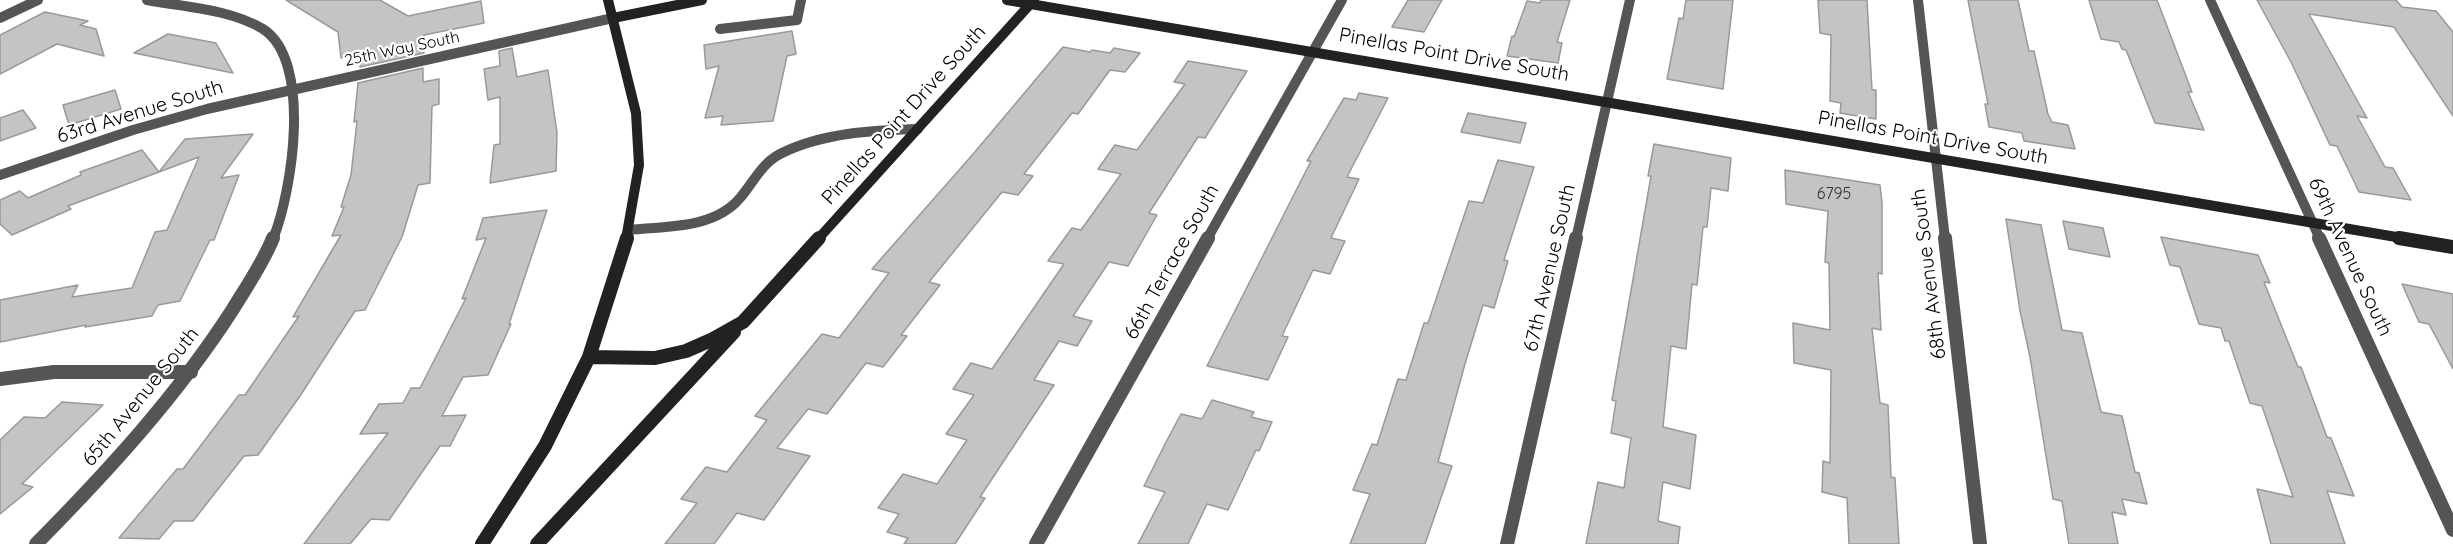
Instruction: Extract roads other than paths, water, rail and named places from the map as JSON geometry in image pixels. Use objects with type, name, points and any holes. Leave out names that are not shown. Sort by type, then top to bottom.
[{"type":"street","points":[[0,18],[38,0]]},
{"type":"street","points":[[147,0],[225,16],[255,25],[273,37],[292,88]]},
{"type":"street","points":[[483,544],[545,446],[589,357],[629,230],[639,165],[636,113],[608,0]]},
{"type":"street","name":"25th Way South","points":[[292,88],[702,0]]},
{"type":"street","points":[[720,29],[797,20],[801,0]]},
{"type":"street","points":[[1007,0],[1032,2]]},
{"type":"street","name":"66th Terrace South","points":[[1036,544],[1342,0]]},
{"type":"street","name":"67th Avenue South","points":[[1507,544],[1630,0]]},
{"type":"street","name":"68th Avenue South","points":[[1918,0],[1980,544]]},
{"type":"street","name":"69th Avenue South","points":[[2210,0],[2453,530]]},
{"type":"street","name":"Pinellas Point Drive South","points":[[589,357],[648,358],[676,354],[708,342],[743,322],[1032,2],[2453,247]]},
{"type":"street","name":"63rd Avenue South","points":[[0,175],[133,130],[292,88]]},
{"type":"street","name":"65th Avenue South","points":[[36,544],[99,481],[191,372],[244,292],[271,242],[287,187],[295,139],[292,88]]},
{"type":"street","points":[[629,230],[686,223],[720,215],[744,194],[764,165],[778,154],[795,147],[879,129],[918,129]]},
{"type":"street","points":[[537,544],[743,322]]},
{"type":"street","points":[[0,379],[54,372],[191,372]]}]
